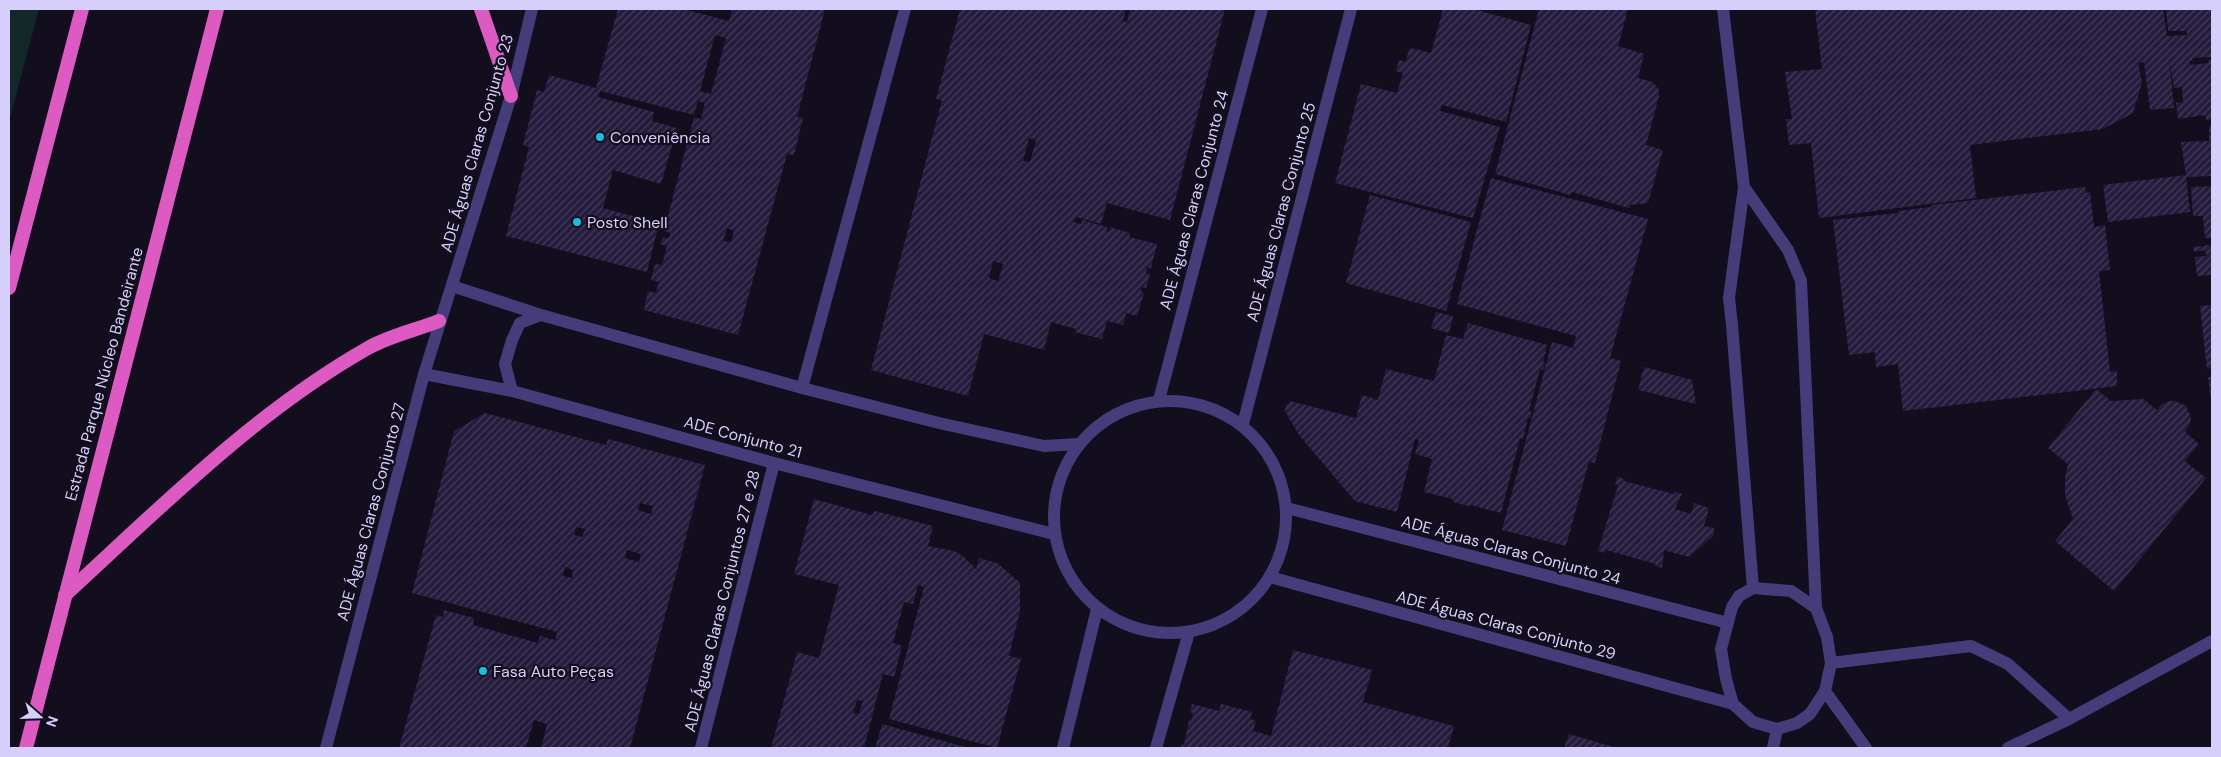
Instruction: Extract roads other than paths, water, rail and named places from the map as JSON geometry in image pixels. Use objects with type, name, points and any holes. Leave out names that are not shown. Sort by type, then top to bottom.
[{"type":"highway","points":[[9,288],[82,9]]},
{"type":"highway","name":"Estrada Parque Núcleo Bandeirante","points":[[26,748],[217,9]]},
{"type":"highway","points":[[481,9],[511,96]]},
{"type":"highway","points":[[65,596],[184,486],[297,392],[370,347],[439,321]]},
{"type":"street","name":"ADE Águas Claras Conjunto 23","points":[[452,286],[511,96],[532,9]]},
{"type":"street","points":[[802,388],[905,9]]},
{"type":"street","name":"ADE Águas Claras Conjunto 24","points":[[1159,400],[1262,9]]},
{"type":"street","name":"ADE Águas Claras Conjunto 25","points":[[1243,424],[1351,9]]},
{"type":"street","points":[[1723,9],[1744,187],[1729,298],[1753,588]]},
{"type":"street","points":[[1744,187],[1788,250],[1801,280],[1816,608],[1827,637],[1831,663],[1825,691],[1810,714],[1796,723],[1777,729],[1753,722],[1733,704],[1726,679],[1721,649],[1732,607],[1739,596],[1753,588],[1791,591],[1816,608]]},
{"type":"street","points":[[452,286],[541,314],[802,388],[1044,446],[1078,444]]},
{"type":"street","name":"ADE Águas Claras Conjunto 27","points":[[326,748],[424,374],[439,321],[452,286]]},
{"type":"street","points":[[512,391],[505,364],[512,340],[520,323],[541,314]]},
{"type":"street","name":"ADE Conjunto 21","points":[[424,374],[512,391],[774,463],[1054,534]]},
{"type":"street","points":[[1159,400],[1188,401],[1217,409],[1243,424],[1274,461],[1286,508],[1284,544],[1270,577],[1248,603],[1220,623],[1189,632],[1157,634],[1126,626],[1097,609],[1077,588],[1062,563],[1054,534],[1054,502],[1062,471],[1078,444],[1101,422],[1128,407],[1159,400]]},
{"type":"street","name":"ADE Águas Claras Conjuntos 27 e 28","points":[[701,748],[774,463]]},
{"type":"street","name":"ADE Águas Claras Conjunto 24","points":[[1286,508],[1728,623]]},
{"type":"street","name":"ADE Águas Claras Conjunto 29","points":[[1270,577],[1733,704]]},
{"type":"street","points":[[1063,748],[1097,609]]},
{"type":"street","points":[[1156,748],[1189,632]]},
{"type":"street","points":[[2008,748],[2069,719],[2212,641]]},
{"type":"street","points":[[1831,663],[1971,646],[2008,664],[2069,719]]},
{"type":"street","points":[[1825,691],[1866,748]]},
{"type":"street","points":[[1773,748],[1777,729]]},
{"type":"place","name":"Conveniência","points":[[600,137]]},
{"type":"place","name":"Posto Shell","points":[[577,222]]},
{"type":"place","name":"Fasa Auto Peças","points":[[483,671]]}]
